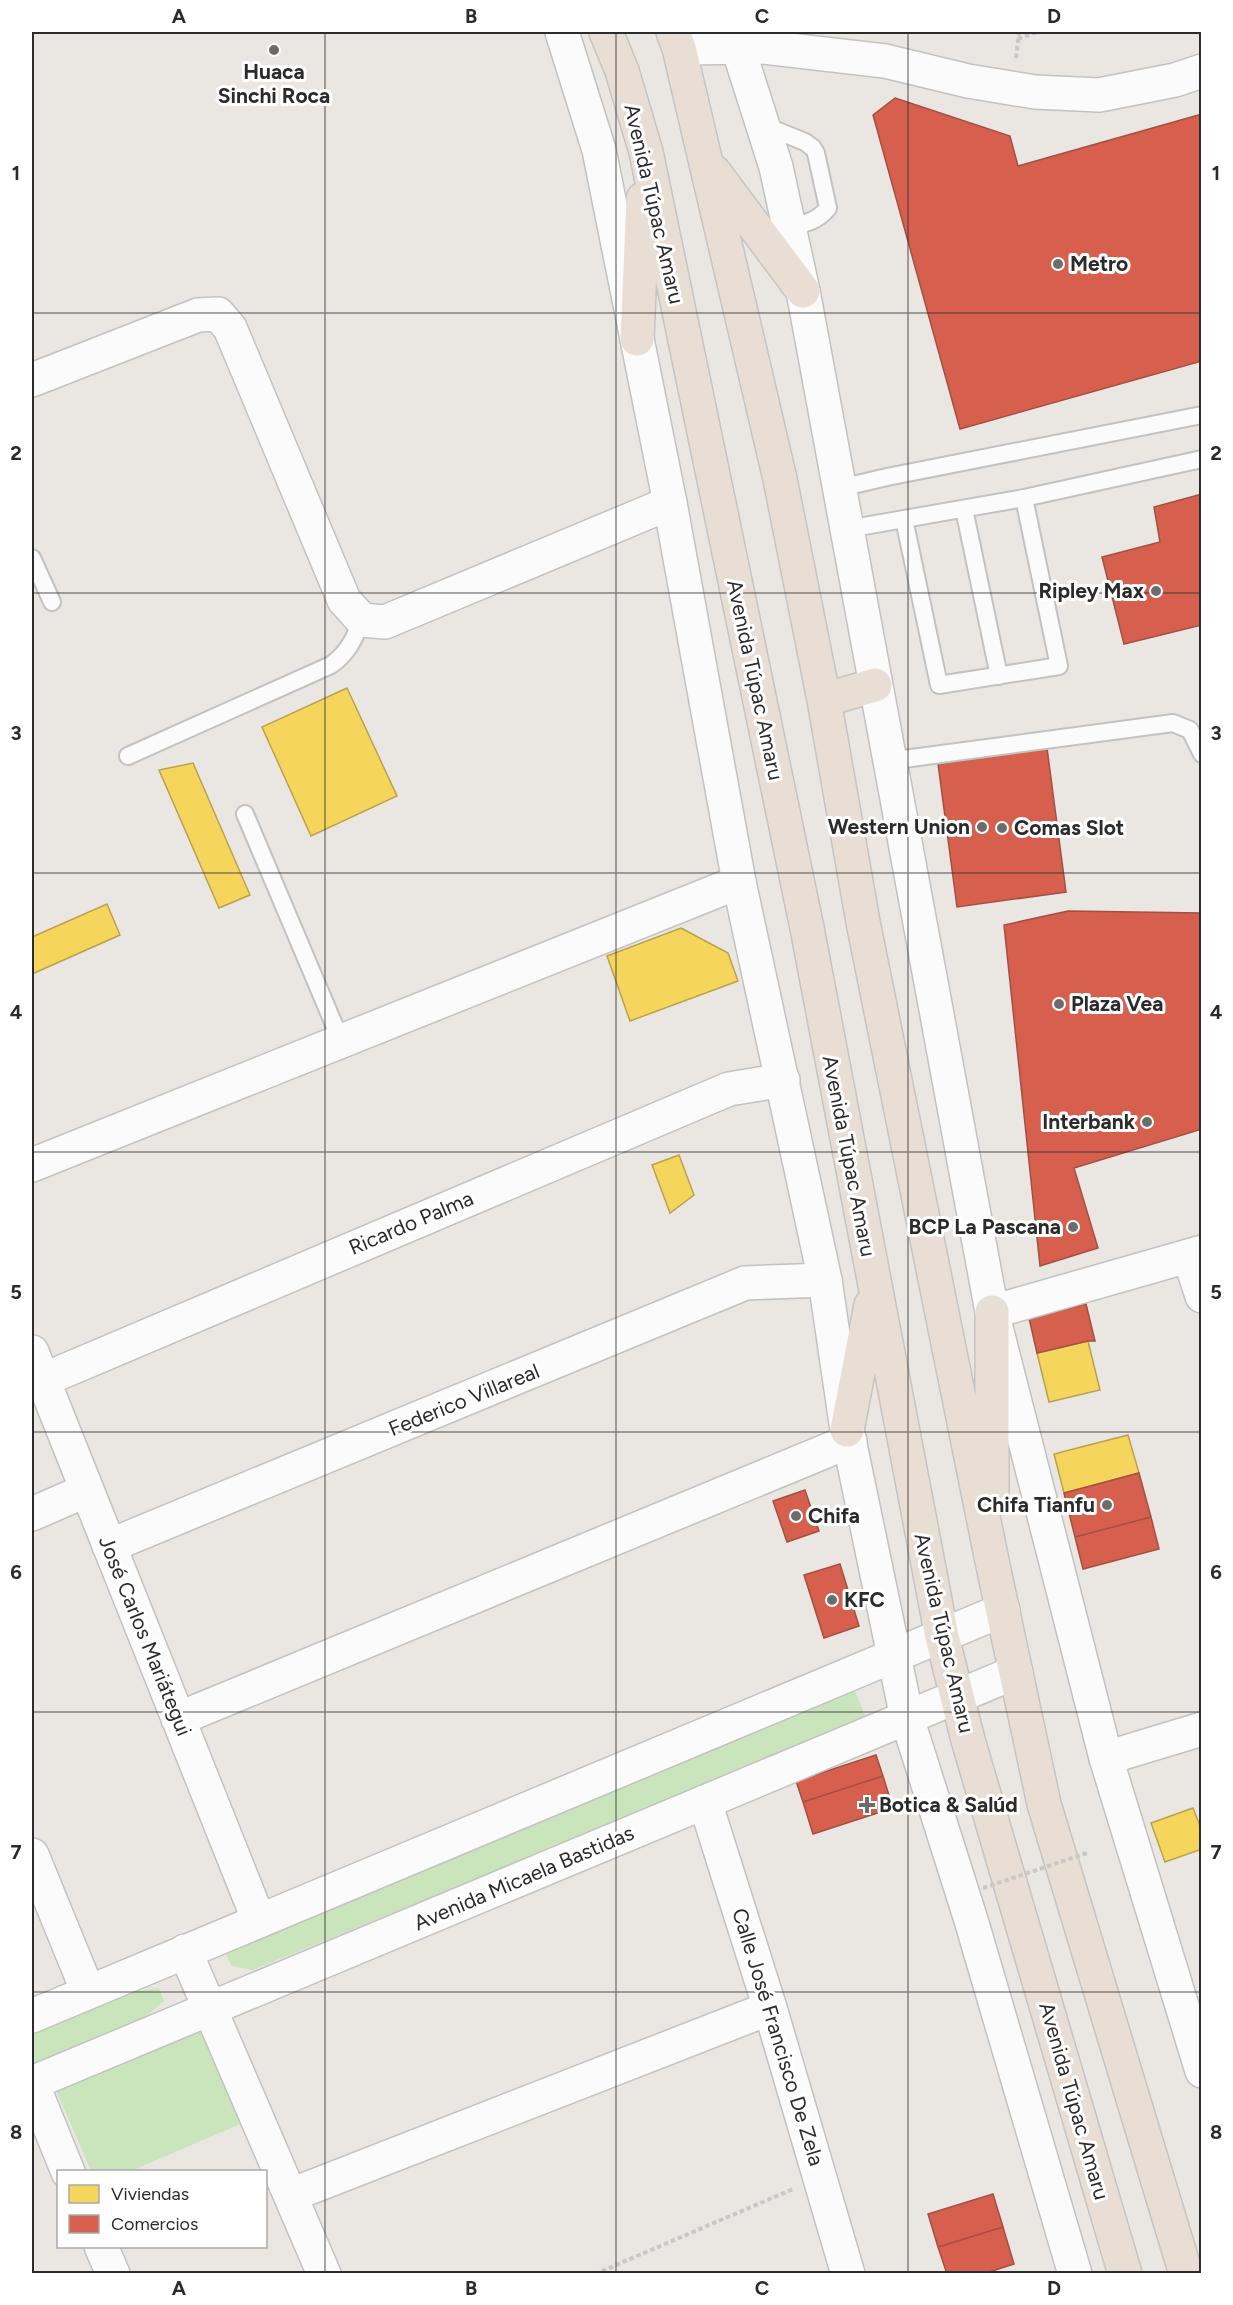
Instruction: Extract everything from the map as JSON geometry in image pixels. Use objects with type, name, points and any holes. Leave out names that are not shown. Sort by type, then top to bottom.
[{"type":"highway","name":"Avenida Túpac Amaru","points":[[606,32],[622,71],[645,152],[807,928],[874,1288],[956,1697],[1125,2274]]},
{"type":"highway","points":[[676,40],[780,479],[824,700],[863,922],[992,1561],[1044,1804],[1186,2274]]},
{"type":"highway","points":[[637,339],[645,152]]},
{"type":"highway","points":[[706,161],[803,291]]},
{"type":"highway","points":[[824,700],[875,685]]},
{"type":"highway","points":[[848,1435],[874,1288]]},
{"type":"highway","points":[[992,1312],[992,1561]]},
{"type":"street","name":"Avenida Túpac Amaru","points":[[562,32],[599,150],[670,503],[739,882],[825,1280],[848,1435],[907,1718],[971,1920],[1075,2274]]},
{"type":"street","points":[[676,40],[737,40],[763,47],[885,61],[968,81],[1046,93],[1099,95],[1175,80],[1202,71]]},
{"type":"street","points":[[737,40],[776,167],[803,291],[992,1312],[1106,1758],[1202,2071]]},
{"type":"street","points":[[32,380],[198,315],[218,314],[230,328],[344,600],[362,620],[385,622],[670,503]]},
{"type":"street","points":[[32,1164],[739,882]]},
{"type":"street","name":"Ricardo Palma","points":[[37,1366],[729,1089],[783,1080]]},
{"type":"street","points":[[992,1312],[1195,1254],[1202,1296]]},
{"type":"street","name":"Federico Villareal","points":[[109,1546],[745,1283],[825,1280]]},
{"type":"street","name":"José Carlos Mariátegui","points":[[37,1366],[259,1921]]},
{"type":"street","points":[[178,1719],[848,1435]]},
{"type":"street","points":[[32,1514],[87,1490]]},
{"type":"street","points":[[32,2016],[1004,1610]]},
{"type":"street","name":"Avenida Micaela Bastidas","points":[[32,2083],[1016,1672]]},
{"type":"street","points":[[1106,1758],[1202,1729]]},
{"type":"street","name":"Calle José Francisco De Zela","points":[[705,1802],[770,2008],[848,2274]]},
{"type":"street","points":[[32,1855],[88,1992]]},
{"type":"street","points":[[185,1951],[324,2274]]},
{"type":"street","points":[[291,2195],[770,2008]]},
{"type":"street","points":[[32,2083],[67,2170]]},
{"type":"lane","points":[[763,125],[805,142],[816,153],[828,208],[820,218],[789,227]]},
{"type":"lane","points":[[840,488],[1202,415]]},
{"type":"lane","points":[[847,529],[1024,498],[1202,459]]},
{"type":"lane","points":[[904,519],[939,686],[1059,666],[1024,498]]},
{"type":"lane","points":[[964,509],[999,676]]},
{"type":"lane","points":[[32,558],[52,602]]},
{"type":"lane","points":[[128,756],[331,664],[343,656],[350,647],[362,620]]},
{"type":"lane","points":[[889,761],[1173,723],[1190,730],[1202,754]]},
{"type":"lane","points":[[245,814],[341,1041]]},
{"type":"path","points":[[1018,39],[1037,32]]},
{"type":"path","points":[[983,1888],[1088,1852]]},
{"type":"path","points":[[595,2274],[821,2177]]},
{"type":"green space","points":[[854,1689],[867,1720],[252,1970],[232,1966],[226,1955],[246,1940]]},
{"type":"green space","points":[[159,1988],[164,2001],[141,2021],[32,2065],[32,2033],[131,1992]]},
{"type":"green space","points":[[202,2015],[247,2121],[133,2170],[91,2170],[52,2081]]},
{"type":"building: Viviendas","points":[[347,688],[397,796],[311,836],[262,727]]},
{"type":"building: Viviendas","points":[[193,763],[250,895],[219,908],[159,770]]},
{"type":"building: Viviendas","points":[[107,904],[120,935],[32,974],[32,937]]},
{"type":"building: Viviendas","points":[[681,928],[728,953],[738,981],[630,1021],[607,956]]},
{"type":"building: Viviendas","points":[[679,1155],[694,1195],[670,1213],[652,1165]]},
{"type":"building: Viviendas","points":[[1088,1341],[1100,1390],[1049,1402],[1037,1353]]},
{"type":"building: Viviendas","points":[[1128,1435],[1139,1473],[1064,1493],[1054,1454]]},
{"type":"building: Viviendas","points":[[1193,1808],[1202,1831],[1202,1849],[1165,1862],[1151,1823]]},
{"type":"building: Comercios","name":"Metro","points":[[895,98],[1010,136],[1018,166],[1202,114],[1202,361],[960,429],[873,115]]},
{"type":"building: Comercios","name":"Ripley Max","points":[[1202,494],[1202,625],[1124,644],[1102,557],[1160,542],[1154,507]]},
{"type":"building: Comercios","name":"Comas Slot","points":[[1047,748],[1066,892],[957,907],[938,764]]},
{"type":"building: Comercios","points":[[1068,911],[1202,913],[1202,1129],[1074,1168],[1098,1248],[1040,1266],[1004,925]]},
{"type":"building: Comercios","points":[[1086,1304],[1095,1341],[1037,1353],[1029,1318]]},
{"type":"building: Comercios","name":"Chifa Tianfu","points":[[1139,1473],[1151,1517],[1075,1537],[1064,1493]]},
{"type":"building: Comercios","name":"Chifa","points":[[805,1490],[819,1531],[787,1542],[773,1501]]},
{"type":"building: Comercios","points":[[1151,1517],[1159,1549],[1083,1569],[1075,1537]]},
{"type":"building: Comercios","name":"KFC","points":[[840,1564],[859,1626],[824,1638],[804,1575]]},
{"type":"building: Comercios","points":[[876,1755],[883,1776],[803,1802],[796,1781]]},
{"type":"building: Comercios","points":[[883,1776],[893,1808],[813,1834],[803,1802]]},
{"type":"building: Comercios","points":[[993,2194],[1003,2227],[938,2247],[928,2214]]},
{"type":"building: Comercios","points":[[1003,2227],[1014,2264],[983,2274],[947,2274],[938,2247]]},
{"type":"place","name":"Huaca Sinchi Roca","points":[[274,50]]},
{"type":"place","name":"Metro","points":[[1058,264]]},
{"type":"place","name":"Ripley Max","points":[[1156,591]]},
{"type":"place","name":"Western Union","points":[[982,827]]},
{"type":"place","name":"Comas Slot","points":[[1002,828]]},
{"type":"place","name":"Plaza Vea","points":[[1059,1004]]},
{"type":"place","name":"Interbank","points":[[1147,1122]]},
{"type":"place","name":"BCP La Pascana","points":[[1073,1227]]},
{"type":"place","name":"Chifa Tianfu","points":[[1107,1505]]},
{"type":"place","name":"Chifa","points":[[796,1516]]},
{"type":"place","name":"KFC","points":[[832,1600]]},
{"type":"place","name":"Botica & Salúd","points":[[867,1805]]}]
